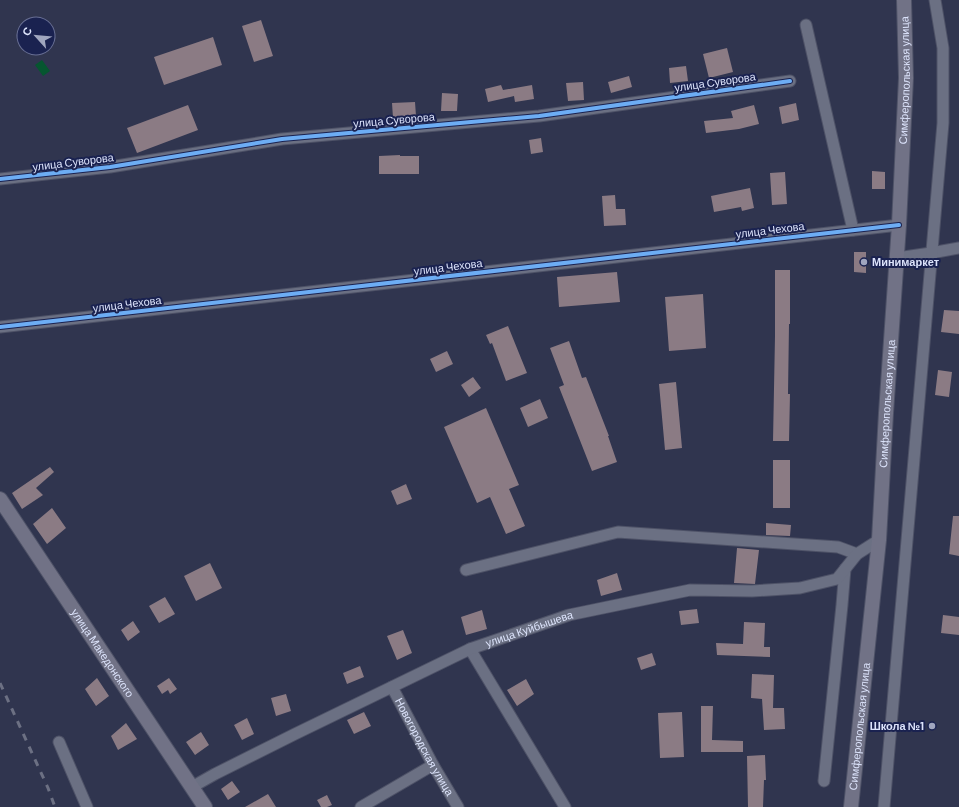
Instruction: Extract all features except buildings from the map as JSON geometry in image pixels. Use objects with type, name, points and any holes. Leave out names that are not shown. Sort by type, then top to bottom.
[{"type":"main road","name":"Симферопольская улица","points":[[851,807],[879,540],[899,225],[906,78],[904,0]]},
{"type":"main road","name":"улица Македонского","points":[[0,499],[205,807]]},
{"type":"street","points":[[884,807],[943,123],[943,48],[935,0]]},
{"type":"street","points":[[806,25],[853,230]]},
{"type":"street","name":"улица Суворова","points":[[0,179],[110,167],[282,140],[539,116],[790,81]]},
{"type":"street","name":"улица Чехова","points":[[0,328],[899,225]]},
{"type":"street","points":[[897,258],[959,248]]},
{"type":"street","points":[[466,570],[618,532],[838,547],[856,554]]},
{"type":"street","name":"улица Куйбышева","points":[[192,787],[221,771],[470,650],[569,615],[690,590],[752,591],[800,588],[837,579],[856,554],[879,540]]},
{"type":"street","points":[[824,781],[845,569]]},
{"type":"street","points":[[470,650],[565,807]]},
{"type":"street","name":"Новогородская улица","points":[[392,687],[458,807]]},
{"type":"street","points":[[59,742],[87,807]]},
{"type":"street","points":[[361,807],[434,765]]},
{"type":"green space","points":[[42,60],[50,71],[43,76],[35,65]]},
{"type":"railway","points":[[0,683],[48,788],[55,807]]},
{"type":"cycle path","points":[[0,179],[110,167],[282,139],[539,116],[790,81]]},
{"type":"cycle path","points":[[0,327],[899,225]]},
{"type":"place","name":"Минимаркет","points":[[864,262]]},
{"type":"place","name":"Школа №1","points":[[932,726]]}]
